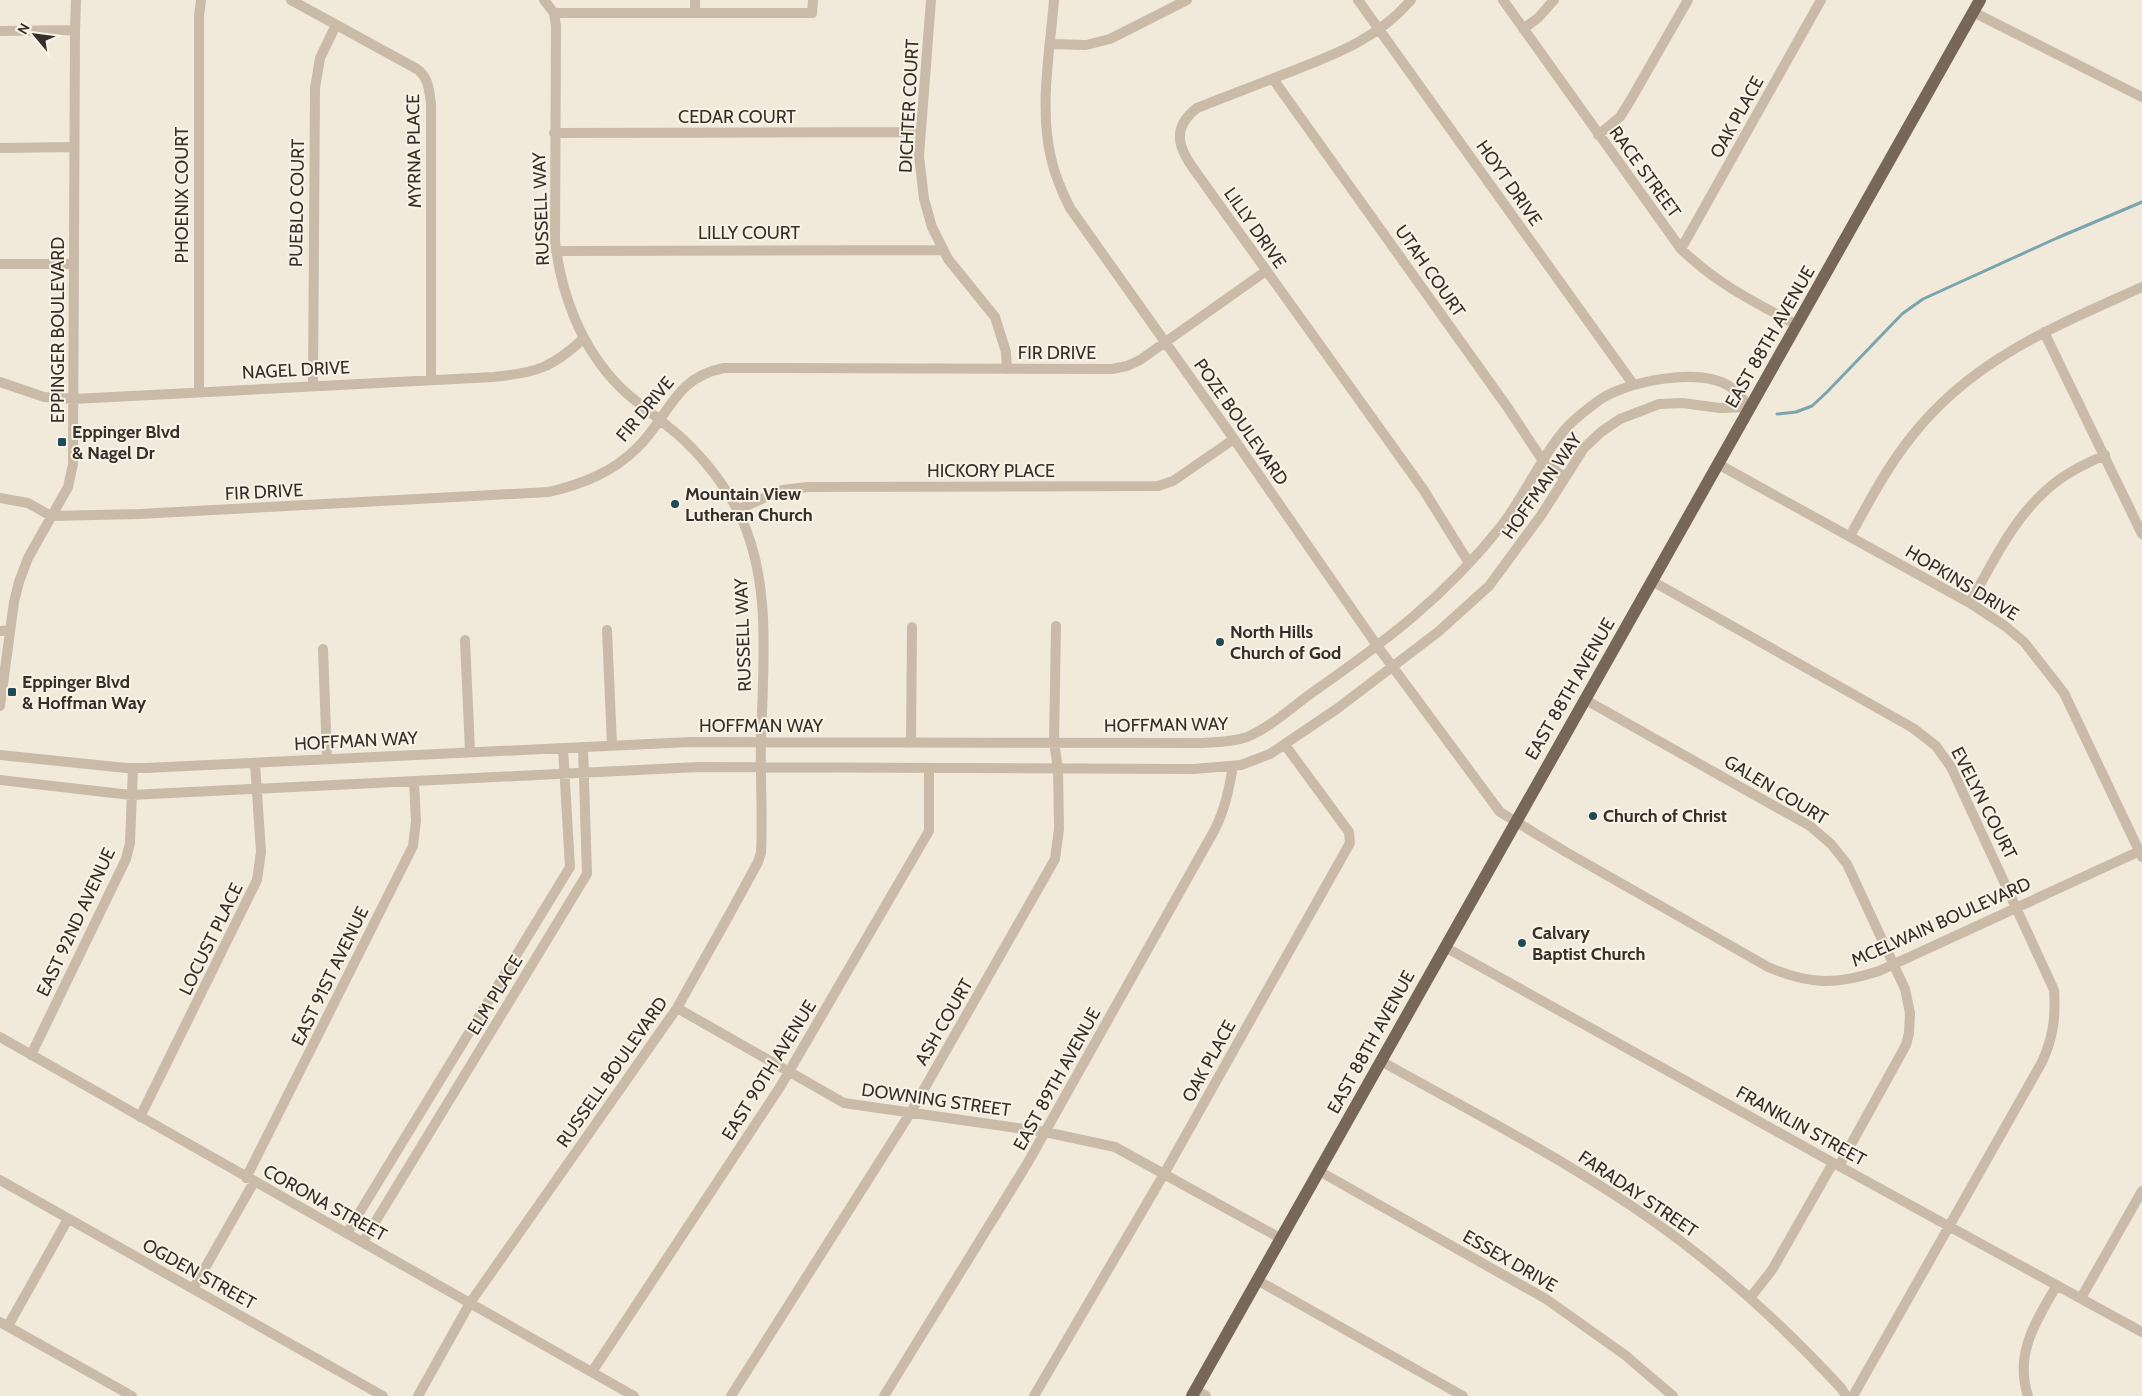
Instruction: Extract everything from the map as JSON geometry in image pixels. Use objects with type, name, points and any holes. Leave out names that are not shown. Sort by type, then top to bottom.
[{"type":"main road","name":"EAST 88TH AVENUE","points":[[1198,1394],[1280,1238],[1980,0]]},
{"type":"street","name":"EPPINGER BOULEVARD","points":[[0,706],[5,630],[19,582],[28,558],[68,487],[73,464],[76,0]]},
{"type":"street","name":"PHOENIX COURT","points":[[199,391],[198,195],[199,16],[201,0]]},
{"type":"street","name":"MYRNA PLACE","points":[[291,0],[417,69],[429,85],[431,104],[431,380]]},
{"type":"street","points":[[544,0],[554,13],[812,13],[813,0]]},
{"type":"street","points":[[695,0],[695,13]]},
{"type":"street","name":"DICHTER COURT","points":[[931,0],[919,156],[924,199],[932,227],[943,250],[959,275],[995,317],[1001,331],[1006,352],[1007,369]]},
{"type":"street","name":"POZE BOULEVARD","points":[[1054,0],[1046,127],[1051,158],[1062,193],[1080,223],[1393,667],[1484,792],[1500,812],[1515,822]]},
{"type":"street","points":[[1051,44],[1086,45],[1110,39],[1187,0]]},
{"type":"street","name":"HOYT DRIVE","points":[[1358,0],[1633,384]]},
{"type":"street","name":"LILLY DRIVE","points":[[1411,0],[1380,30],[1336,54],[1197,108],[1184,121],[1179,137],[1182,150],[1266,272],[1423,489],[1469,563]]},
{"type":"street","name":"RACE STREET","points":[[1502,0],[1681,249],[1700,267],[1725,286],[1797,325]]},
{"type":"street","points":[[1523,29],[1538,18],[1554,0]]},
{"type":"street","points":[[1598,135],[1620,116],[1630,102],[1688,0]]},
{"type":"street","name":"OAK PLACE","points":[[1681,249],[1821,0]]},
{"type":"street","points":[[1973,12],[2142,97]]},
{"type":"street","name":"RUSSELL WAY","points":[[554,13],[556,26],[554,133],[556,250],[568,302],[584,338],[604,369],[618,386],[683,439],[711,469],[737,510],[752,546],[762,595],[761,741]]},
{"type":"street","name":"PUEBLO COURT","points":[[313,386],[315,88],[320,58],[336,25]]},
{"type":"street","points":[[0,32],[75,30]]},
{"type":"street","name":"UTAH COURT","points":[[1273,79],[1508,408],[1543,461],[1564,478]]},
{"type":"street","name":"CEDAR COURT","points":[[554,133],[920,132]]},
{"type":"street","points":[[0,148],[74,146]]},
{"type":"street","name":"LILLY COURT","points":[[556,250],[943,250]]},
{"type":"street","points":[[0,264],[74,264]]},
{"type":"street","name":"FIR DRIVE","points":[[51,516],[139,514],[549,492],[586,481],[617,465],[637,448],[688,382],[702,374],[724,368],[1120,368],[1140,360],[1266,272]]},
{"type":"street","points":[[1850,536],[1896,457],[1912,436],[1933,411],[1979,370],[2011,349],[2044,332],[2142,287]]},
{"type":"street","points":[[2044,332],[2142,534]]},
{"type":"street","name":"NAGEL DRIVE","points":[[0,382],[44,397],[74,399],[493,377],[531,372],[544,368],[564,356],[584,338]]},
{"type":"street","name":"HOFFMAN WAY","points":[[0,755],[132,768],[470,751],[761,741],[1203,743],[1230,741],[1246,737],[1272,722],[1378,646],[1428,606],[1504,523],[1543,461],[1569,425],[1600,399],[1633,384],[1665,378],[1698,378],[1712,380],[1729,386],[1751,407]]},
{"type":"street","name":"HOFFMAN WAY","points":[[0,780],[131,795],[699,767],[1194,769],[1233,766],[1260,759],[1285,745],[1438,632],[1489,586],[1542,514],[1584,448],[1601,432],[1620,419],[1659,404],[1682,403],[1720,408],[1751,407]]},
{"type":"street","name":"HICKORY PLACE","points":[[737,510],[782,490],[797,487],[1158,486],[1173,481],[1234,439]]},
{"type":"street","points":[[1970,603],[2007,536],[2030,506],[2060,479],[2104,455]]},
{"type":"street","name":"HOPKINS DRIVE","points":[[1718,464],[1970,603],[2005,626],[2024,642],[2064,693],[2141,853]]},
{"type":"street","points":[[0,498],[28,503],[51,516]]},
{"type":"street","name":"EVELYN COURT","points":[[1652,581],[1924,736],[1940,751],[1951,767],[2052,983],[2055,1009],[2054,1029],[2042,1062],[1853,1396]]},
{"type":"street","name":"ASH COURT","points":[[731,1396],[911,1112],[1055,859],[1059,843],[1058,768],[1054,743],[1056,626]]},
{"type":"street","points":[[911,743],[912,627]]},
{"type":"street","points":[[607,630],[612,745]]},
{"type":"street","points":[[465,640],[470,751]]},
{"type":"street","points":[[323,649],[327,759]]},
{"type":"street","name":"GALEN COURT","points":[[1584,699],[1810,826],[1822,835],[1847,864],[1905,989],[1908,1004],[1908,1039],[1894,1068],[1772,1270],[1750,1298]]},
{"type":"street","name":"RUSSELL BOULEVARD","points":[[418,1396],[470,1303],[678,1008],[758,862],[761,853],[762,836],[761,741]]},
{"type":"street","name":"OAK PLACE","points":[[1034,1396],[1164,1174],[1350,843],[1349,832],[1285,745]]},
{"type":"street","name":"ELM PLACE","points":[[363,1242],[587,874],[583,747]]},
{"type":"street","name":"ELM PLACE","points":[[347,1233],[570,867],[563,748]]},
{"type":"street","name":"LOCUST PLACE","points":[[140,1117],[257,880],[261,852],[255,763]]},
{"type":"street","name":"EAST 89TH AVENUE","points":[[884,1396],[1045,1132],[1222,816],[1233,766]]},
{"type":"street","name":"EAST 92ND AVENUE","points":[[30,1054],[126,859],[130,843],[132,768]]},
{"type":"street","name":"EAST 90TH AVENUE","points":[[592,1372],[789,1072],[929,831],[929,768]]},
{"type":"street","name":"EAST 91ST AVENUE","points":[[194,1289],[250,1180],[413,846],[416,821],[414,782]]},
{"type":"street","name":"MCELWAIN BOULEVARD","points":[[1515,822],[1768,967],[1786,975],[1823,983],[1857,978],[1894,964],[2017,907],[2141,853]]},
{"type":"street","name":"FRANKLIN STREET","points":[[1445,947],[1836,1165],[2142,1332]]},
{"type":"street","name":"DOWNING STREET","points":[[678,1008],[844,1103],[1045,1132],[1115,1147],[1280,1238]]},
{"type":"street","name":"CORONA STREET","points":[[0,1037],[634,1396]]},
{"type":"street","name":"FARADAY STREET","points":[[1381,1061],[1576,1172],[1630,1205],[1681,1241],[1750,1298],[1801,1345],[1841,1388],[1846,1396]]},
{"type":"street","name":"ESSEX DRIVE","points":[[1319,1171],[1546,1299],[1625,1355],[1673,1396]]},
{"type":"street","name":"OGDEN STREET","points":[[0,1180],[383,1396]]},
{"type":"street","points":[[2081,1298],[2142,1192]]},
{"type":"street","points":[[68,1219],[4,1324],[132,1396]]},
{"type":"street","points":[[1257,1280],[1463,1396]]},
{"type":"street","points":[[2028,1396],[2023,1377],[2026,1345],[2029,1334],[2057,1285]]},
{"type":"waterway","points":[[1777,414],[1796,412],[1812,406],[1902,314],[1923,299],[2057,238],[2142,202]]},
{"type":"place","name":"Eppinger Blvd & Nagel Dr","points":[[62,442]]},
{"type":"place","name":"Mountain View Lutheran Church","points":[[675,504]]},
{"type":"place","name":"North Hills Church of God","points":[[1220,642]]},
{"type":"place","name":"Eppinger Blvd & Hoffman Way","points":[[12,692]]},
{"type":"place","name":"Church of Christ","points":[[1593,816]]},
{"type":"place","name":"Calvary Baptist Church","points":[[1522,943]]}]
